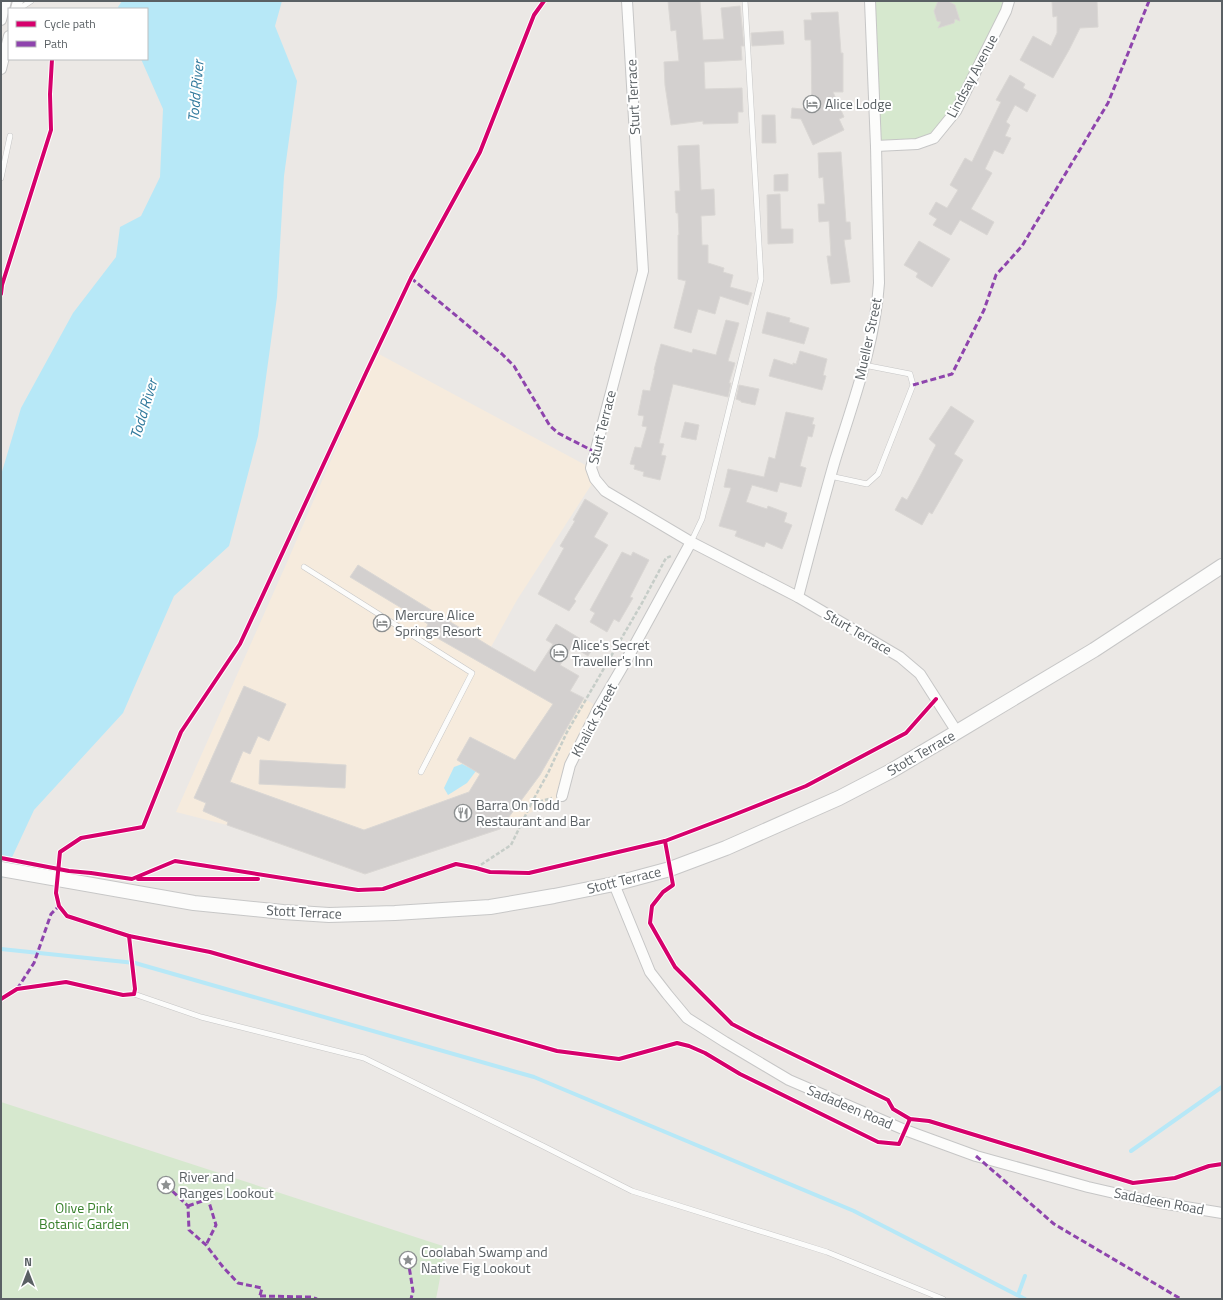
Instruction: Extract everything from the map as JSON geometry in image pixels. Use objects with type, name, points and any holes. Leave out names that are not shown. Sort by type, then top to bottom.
[{"type":"main road","name":"Stott Terrace","points":[[1,869],[194,903],[329,915],[395,913],[490,907],[614,884],[670,869],[726,848],[839,798],[891,771],[1094,650],[1222,566]]},
{"type":"street","points":[[1,20],[6,1]]},
{"type":"street","name":"Sturt Terrace","points":[[627,1],[644,271],[591,468],[595,479],[605,491],[692,542],[798,597],[900,657],[920,674],[957,732]]},
{"type":"street","name":"Mueller Street","points":[[798,597],[830,476],[864,365],[878,303],[879,283],[876,146],[870,1]]},
{"type":"street","name":"Lindsay Avenue","points":[[876,146],[917,144],[934,138],[956,111],[1006,11],[1009,1]]},
{"type":"street","points":[[1,69],[8,40]]},
{"type":"street","name":"Khalick Street","points":[[562,796],[570,764],[692,542]]},
{"type":"street","name":"Sadadeen Road","points":[[614,884],[650,972],[687,1018],[789,1080],[905,1130],[976,1156],[1095,1189],[1149,1201],[1222,1213]]},
{"type":"lane","points":[[20,8],[31,1]]},
{"type":"lane","points":[[692,542],[702,519],[761,279],[745,1]]},
{"type":"lane","points":[[1,178],[2,164],[10,136]]},
{"type":"lane","points":[[830,476],[867,484],[878,474],[913,385],[910,374],[864,365]]},
{"type":"lane","points":[[304,567],[472,673],[420,772]]},
{"type":"lane","points":[[134,994],[201,1017],[364,1058],[536,1142],[632,1191],[827,1252],[943,1299]]},
{"type":"path","points":[[476,868],[511,845],[567,732],[627,629],[666,558],[684,555]]},
{"type":"path","points":[[531,804],[562,796]]},
{"type":"path","points":[[470,866],[483,870]]},
{"type":"shaded area","name":"Mercure Alice Springs Resort","points":[[377,353],[591,468],[595,479],[517,600],[491,647],[599,707],[562,796],[500,829],[365,874],[227,825],[176,812],[288,560]]},
{"type":"green space","points":[[870,1],[1009,1],[956,111],[934,138],[876,146]]},
{"type":"green space","name":"Olive Pink Botanic Garden","points":[[1,1102],[446,1247],[436,1299],[1,1299]]},
{"type":"water","name":"Todd River","points":[[122,1],[282,1],[275,26],[297,81],[284,176],[277,297],[258,436],[229,546],[174,596],[123,713],[34,810],[1,881],[1,475],[21,408],[73,313],[116,257],[120,227],[141,216],[160,177],[163,109],[141,60],[148,60],[148,8],[118,7]]},
{"type":"water","points":[[462,764],[476,771],[467,783],[448,795],[444,788],[454,767]]},
{"type":"building","points":[[668,1],[700,1],[703,40],[724,39],[721,8],[740,6],[744,46],[741,46],[742,60],[704,62],[705,89],[742,88],[743,112],[738,112],[738,123],[703,124],[703,121],[671,125],[665,85],[664,62],[679,61],[676,30],[671,31]]},
{"type":"building","points":[[938,1],[948,1],[955,5],[960,21],[955,19],[954,23],[938,28],[941,22],[937,21],[934,11]]},
{"type":"building","points":[[1097,1],[1098,27],[1080,28],[1053,78],[1020,60],[1033,36],[1051,46],[1057,33],[1057,16],[1053,17],[1052,2]]},
{"type":"building","points":[[838,12],[841,53],[843,53],[843,92],[833,92],[844,117],[839,119],[844,130],[813,145],[801,119],[791,118],[792,108],[812,110],[811,40],[805,40],[804,20],[812,20],[811,13]]},
{"type":"building","points":[[783,31],[784,44],[752,46],[751,33]]},
{"type":"building","points":[[1010,75],[1025,84],[1023,88],[1036,95],[1027,112],[1015,105],[1006,122],[1010,125],[1005,136],[1011,138],[1003,154],[994,150],[985,169],[992,173],[971,209],[994,222],[987,235],[960,220],[951,235],[933,225],[937,219],[929,214],[936,202],[947,208],[958,190],[950,185],[965,158],[972,162],[1001,102],[996,100]]},
{"type":"building","points":[[762,115],[775,115],[776,143],[762,143]]},
{"type":"building","points":[[699,145],[701,190],[714,189],[715,215],[701,216],[702,245],[708,245],[708,263],[724,268],[723,272],[733,275],[730,287],[752,293],[748,305],[720,296],[715,314],[698,309],[691,333],[674,328],[686,281],[678,279],[679,235],[675,191],[680,191],[678,146]]},
{"type":"building","points":[[841,152],[846,222],[850,222],[851,239],[844,240],[850,282],[831,284],[827,256],[831,256],[829,221],[819,222],[818,204],[825,204],[823,177],[819,178],[818,153]]},
{"type":"building","points":[[788,174],[788,191],[774,191],[774,175]]},
{"type":"building","points":[[780,194],[781,229],[793,229],[793,243],[768,244],[767,195]]},
{"type":"building","points":[[919,241],[950,259],[932,287],[916,277],[918,273],[904,265]]},
{"type":"building","points":[[767,312],[790,318],[789,322],[809,328],[804,344],[762,333]]},
{"type":"building","points":[[726,320],[739,323],[728,361],[735,363],[729,383],[731,383],[728,397],[673,384],[659,443],[664,444],[661,455],[666,456],[660,480],[643,476],[644,472],[634,469],[635,465],[630,464],[635,447],[641,448],[647,427],[642,426],[644,416],[638,415],[643,390],[650,391],[661,344],[692,353],[693,349],[716,355]]},
{"type":"building","points":[[800,351],[827,359],[823,375],[826,376],[822,390],[769,376],[774,359],[793,365],[793,363],[796,364]]},
{"type":"building","points":[[739,385],[759,389],[755,405],[741,402],[736,399]]},
{"type":"building","points":[[951,406],[974,421],[954,454],[963,460],[932,514],[929,512],[922,525],[895,510],[902,497],[907,500],[919,478],[936,445],[929,439]]},
{"type":"building","points":[[786,412],[814,418],[812,424],[815,425],[812,437],[808,436],[800,466],[806,468],[801,487],[780,482],[777,492],[752,485],[746,502],[767,509],[768,506],[787,513],[784,522],[792,525],[782,549],[766,542],[764,547],[735,536],[737,531],[719,526],[731,488],[724,487],[728,469],[764,477],[769,457],[775,459]]},
{"type":"building","points":[[685,422],[699,425],[696,440],[681,437]]},
{"type":"building","points":[[585,499],[608,513],[594,537],[608,545],[574,599],[576,601],[569,611],[538,594],[564,548],[560,546],[575,521],[573,520]]},
{"type":"building","points":[[622,552],[631,556],[633,552],[649,560],[630,597],[633,598],[619,622],[614,619],[607,632],[590,622],[595,613],[590,610]]},
{"type":"building","points":[[358,565],[491,647],[535,672],[553,644],[546,640],[556,624],[594,647],[588,656],[572,646],[560,665],[579,676],[570,691],[584,698],[540,775],[500,829],[365,874],[227,825],[228,822],[203,811],[206,803],[194,798],[244,686],[286,704],[269,741],[258,736],[250,754],[243,751],[230,782],[364,830],[469,792],[480,774],[457,760],[470,737],[515,760],[553,704],[425,631],[428,624],[350,577]]},
{"type":"building","points":[[260,760],[346,765],[345,788],[259,784]]},
{"type":"waterway","points":[[1,949],[135,963],[534,1077],[854,1211],[1025,1299]]},
{"type":"waterway","points":[[1131,1151],[1222,1087]]},
{"type":"waterway","points":[[1018,1295],[1025,1276]]},
{"type":"marked path","points":[[913,385],[952,374],[984,310],[996,275],[1022,246],[1108,103],[1149,1]]},
{"type":"marked path","points":[[411,278],[502,354],[514,366],[550,426],[558,433],[595,452]]},
{"type":"marked path","points":[[17,989],[34,963],[51,914],[59,906]]},
{"type":"marked path","points":[[976,1156],[1054,1224],[1181,1299]]},
{"type":"marked path","points":[[166,1185],[188,1206],[189,1230],[206,1245],[238,1283],[262,1288],[259,1299]]},
{"type":"marked path","points":[[188,1206],[208,1199],[216,1225],[206,1245]]},
{"type":"marked path","points":[[408,1260],[413,1291],[411,1299]]},
{"type":"marked path","points":[[260,1296],[311,1297],[317,1299]]},
{"type":"cycle path","points":[[1,999],[17,989],[66,982],[123,995],[134,994],[135,989],[129,936],[67,916],[59,906],[56,893],[60,852],[81,838],[143,827],[181,732],[240,644],[411,278],[480,152],[534,15],[544,1]]},
{"type":"cycle path","points":[[1,294],[2,285],[51,130],[50,94],[52,60]]},
{"type":"cycle path","points":[[1,858],[69,871],[132,879],[175,861],[358,890],[383,889],[456,864],[490,872],[529,873],[665,841],[806,786],[906,733],[936,699]]},
{"type":"cycle path","points":[[665,841],[673,885],[663,892],[652,906],[650,923],[675,967],[732,1024],[888,1100],[893,1109],[910,1119],[929,1121],[1133,1183],[1175,1178],[1209,1166],[1222,1164]]},
{"type":"cycle path","points":[[138,879],[258,879]]},
{"type":"cycle path","points":[[129,936],[210,952],[557,1051],[619,1059],[677,1043],[689,1046],[705,1053],[740,1074],[878,1142],[899,1144],[910,1119]]},
{"type":"place","name":"Alice Lodge","points":[[812,104]]},
{"type":"place","name":"Mercure Alice Springs Resort","points":[[382,623]]},
{"type":"place","name":"Alice's Secret Traveller's Inn","points":[[559,653]]},
{"type":"place","name":"Barra On Todd Restaurant and Bar","points":[[463,813]]},
{"type":"place","name":"River and Ranges Lookout","points":[[166,1185]]},
{"type":"place","name":"Coolabah Swamp and Native Fig Lookout","points":[[408,1260]]}]
